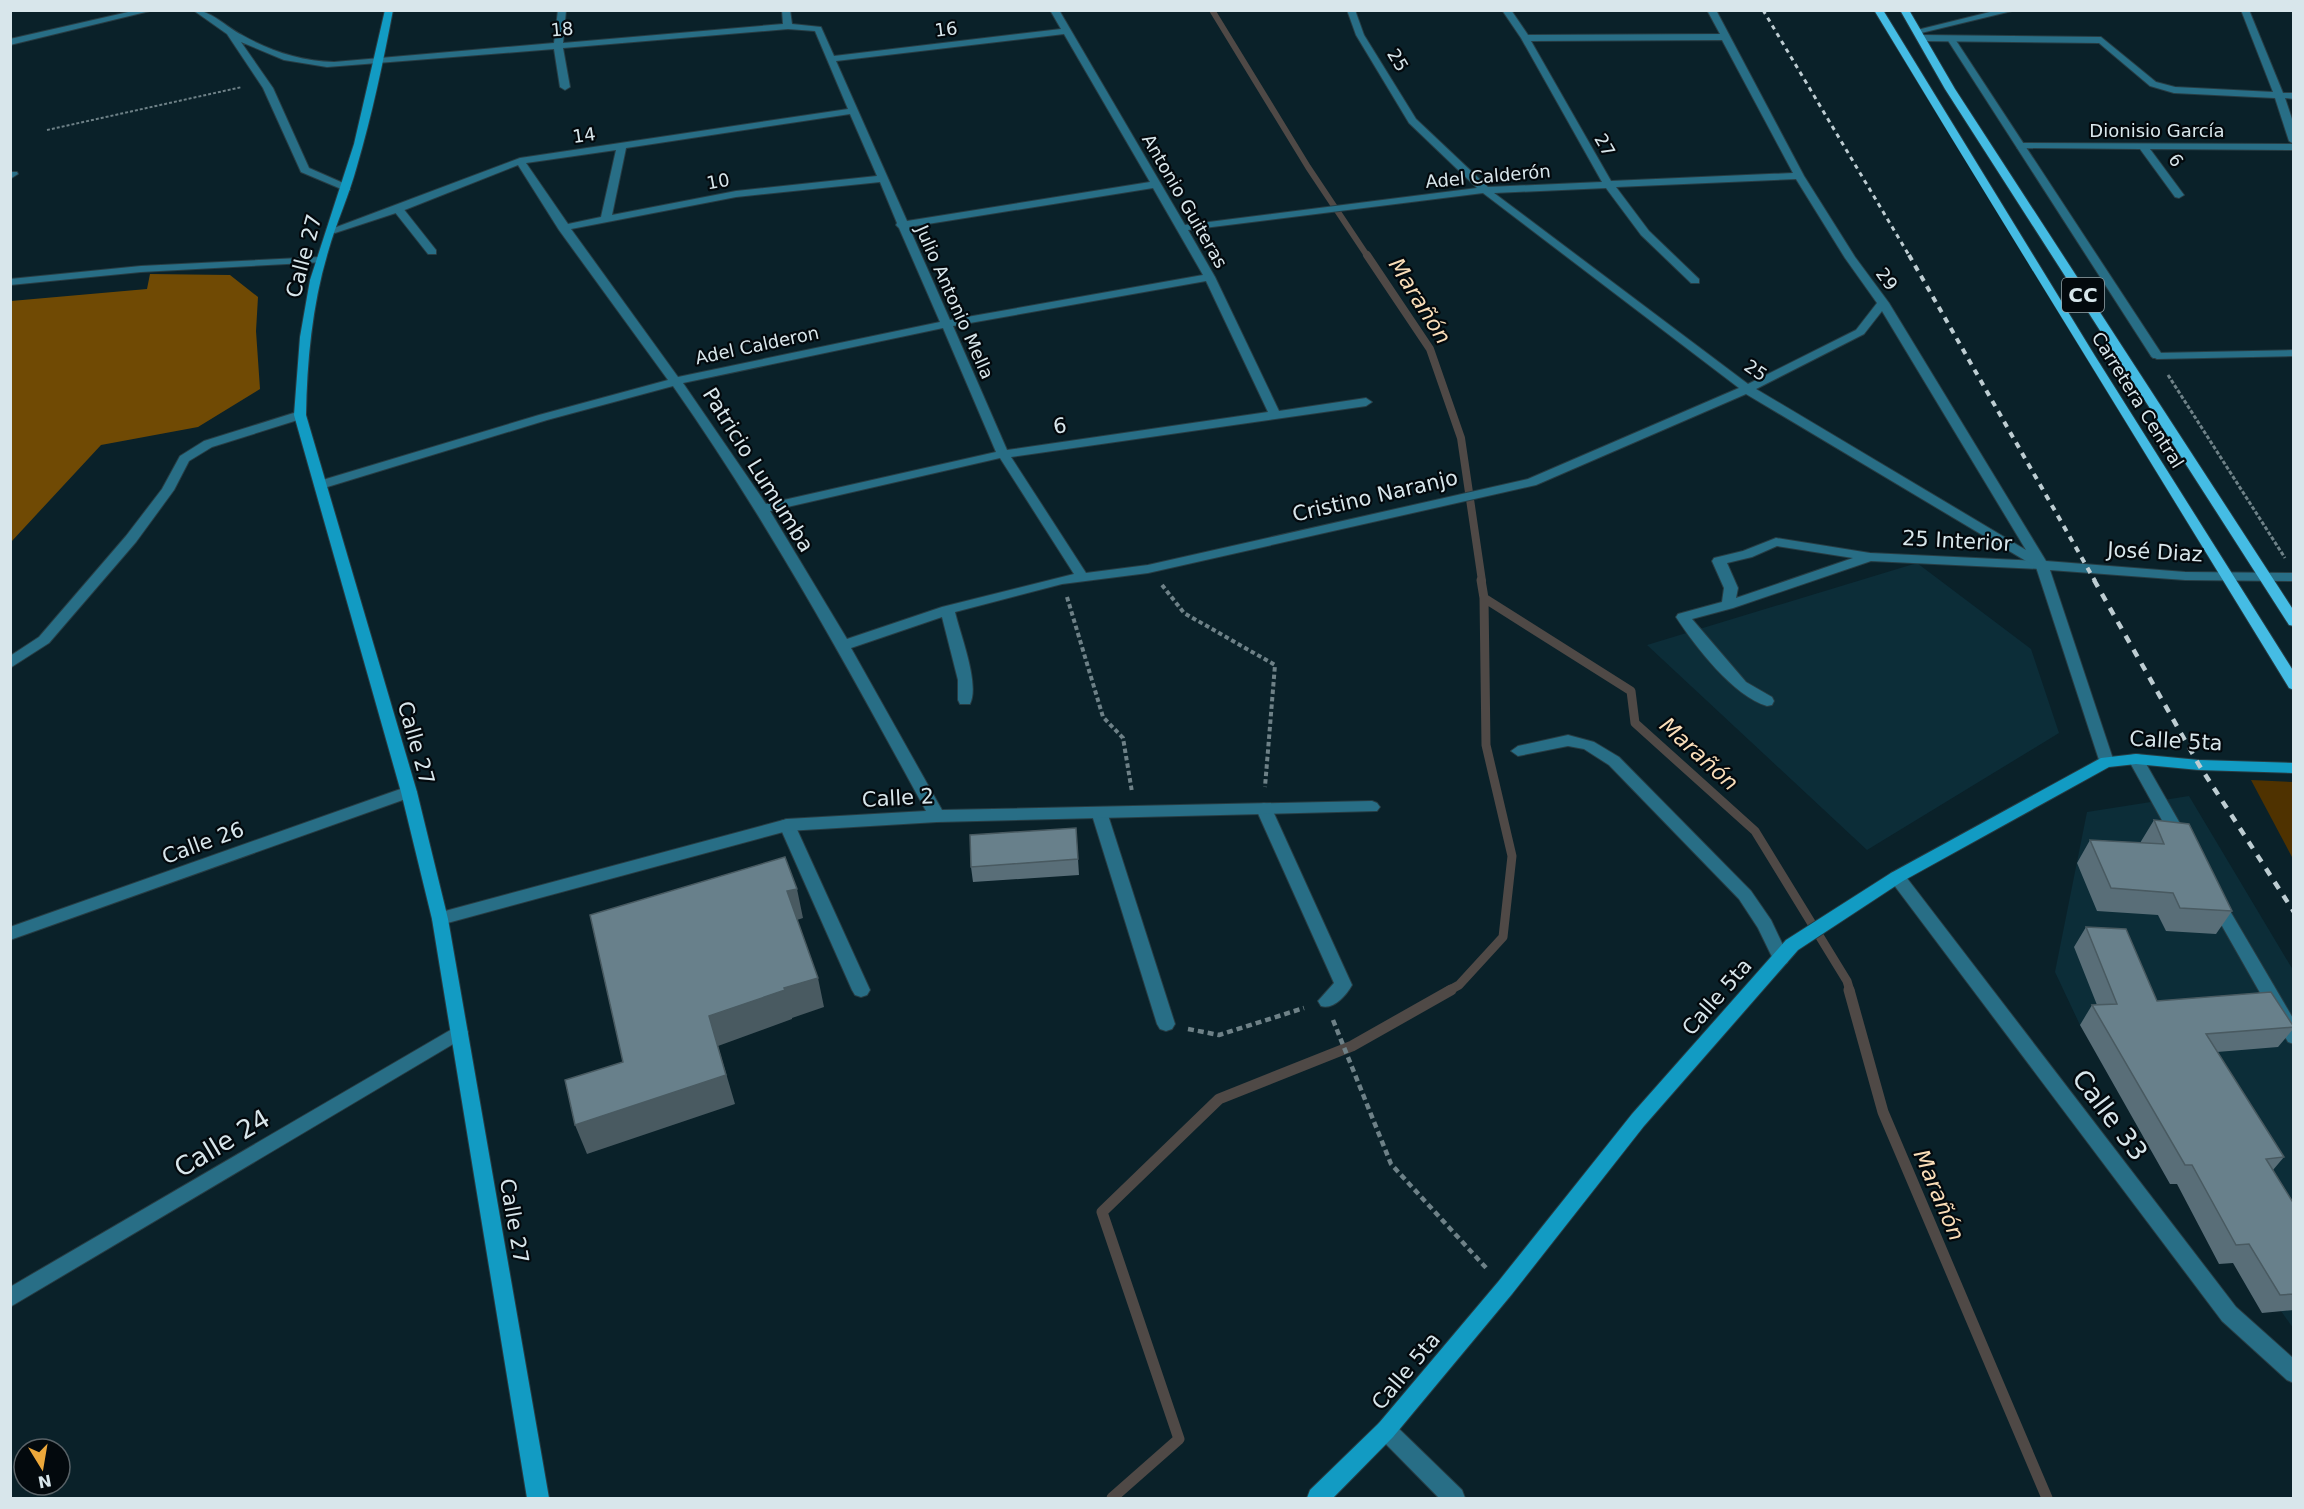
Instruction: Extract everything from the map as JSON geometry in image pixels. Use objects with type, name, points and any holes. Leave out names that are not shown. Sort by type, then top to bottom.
[{"type":"main road","name":"Calle 27","points":[[389,10],[380,61],[346,188],[320,260],[306,335],[301,376],[300,415],[409,792],[440,919],[538,1498]]},
{"type":"main road","name":"Carretera Central","points":[[1878,10],[2089,356],[2229,576],[2294,685]]},
{"type":"main road","name":"Carretera Central","points":[[1904,10],[1950,88],[2294,622]]},
{"type":"main road","name":"Calle 5ta","points":[[1318,1498],[1386,1431],[1505,1288],[1638,1120],[1786,952],[1897,877],[2106,762],[2136,759],[2199,765],[2294,768]]},
{"type":"street","points":[[10,42],[150,10]]},
{"type":"street","points":[[197,10],[229,31],[264,82],[305,170],[346,188]]},
{"type":"street","points":[[562,10],[558,46],[565,87]]},
{"type":"street","points":[[786,10],[788,26]]},
{"type":"street","name":"Antonio Guiteras","points":[[1054,10],[1210,277],[1275,415]]},
{"type":"street","name":"25","points":[[1351,10],[1360,35],[1412,121],[1485,189],[1531,227],[1747,388],[2042,566]]},
{"type":"street","name":"27","points":[[1506,10],[1525,38],[1608,184],[1645,233],[1695,281]]},
{"type":"street","name":"29","points":[[1711,10],[1798,176],[1850,258],[1883,303],[2042,566]]},
{"type":"street","points":[[1919,35],[2012,10]]},
{"type":"street","points":[[2245,10],[2279,95],[2294,141]]},
{"type":"street","name":"18","points":[[229,31],[289,60],[319,64],[380,61],[788,26],[818,30]]},
{"type":"street","name":"Julio Antonio Mella","points":[[818,30],[901,225],[1003,454],[1082,577]]},
{"type":"street","name":"16","points":[[830,59],[1067,31]]},
{"type":"street","points":[[1919,35],[1951,39],[2101,40],[2153,84],[2174,90],[2294,96]]},
{"type":"street","points":[[1525,38],[1724,37]]},
{"type":"street","points":[[1951,39],[2157,356],[2294,352]]},
{"type":"street","name":"14","points":[[331,231],[398,209],[520,161],[852,111]]},
{"type":"street","name":"Dionisio García","points":[[2020,146],[2294,147]]},
{"type":"street","points":[[606,219],[621,147]]},
{"type":"street","name":"6","points":[[2143,147],[2179,195]]},
{"type":"street","name":"Patricio Lumumba","points":[[520,161],[563,228],[678,381],[762,509],[938,816]]},
{"type":"street","name":"Adel Calderón","points":[[1182,228],[1485,189],[1798,176]]},
{"type":"street","name":"10","points":[[563,228],[736,194],[881,179]]},
{"type":"street","points":[[901,225],[1157,184]]},
{"type":"street","points":[[398,209],[432,252]]},
{"type":"street","points":[[10,282],[141,269],[320,260]]},
{"type":"street","name":"Adel Calderon","points":[[320,485],[488,434],[678,381],[944,323],[1210,277]]},
{"type":"street","name":"Cristino Naranjo","points":[[842,646],[947,610],[1062,580],[1148,568],[1532,482],[1747,388],[1860,332],[1883,303]]},
{"type":"street","name":"6","points":[[762,509],[1003,454],[1366,402]]},
{"type":"street","points":[[10,663],[44,640],[100,575],[168,490],[184,459],[208,444],[300,415]]},
{"type":"street","name":"25 Interior","points":[[1728,605],[1731,588],[1719,561],[1747,554],[1776,542],[1870,557],[2042,566]]},
{"type":"street","name":"25 Interior","points":[[1767,700],[1741,685],[1683,617],[1728,605],[1870,557]]},
{"type":"street","points":[[2042,566],[2106,762]]},
{"type":"street","name":"José Diaz","points":[[2042,566],[2185,576],[2294,577]]},
{"type":"street","points":[[947,610],[965,680],[965,700]]},
{"type":"street","points":[[1518,751],[1567,740],[1593,746],[1614,761],[1745,895],[1786,952]]},
{"type":"street","points":[[2136,759],[2188,852]]},
{"type":"street","name":"Calle 26","points":[[10,934],[409,792]]},
{"type":"street","name":"Calle 2","points":[[440,919],[787,825],[938,816],[1100,815],[1372,807]]},
{"type":"street","points":[[1264,809],[1343,985],[1327,1001]]},
{"type":"street","points":[[1100,815],[1166,1024]]},
{"type":"street","points":[[787,825],[861,990]]},
{"type":"street","name":"Calle 33","points":[[1897,877],[2229,1314],[2294,1373]]},
{"type":"street","points":[[2211,893],[2294,1037]]},
{"type":"street","name":"Calle 24","points":[[10,1298],[459,1032]]},
{"type":"street","points":[[1386,1431],[1454,1498]]},
{"type":"path","points":[[47,130],[264,82]]},
{"type":"path","points":[[2157,356],[2287,561]]},
{"type":"path","points":[[1148,568],[1184,613],[1275,665],[1264,809]]},
{"type":"path","points":[[1062,580],[1103,717],[1123,738],[1135,813]]},
{"type":"path","points":[[1166,1024],[1219,1035],[1327,1001],[1391,1164],[1505,1288]]},
{"type":"shaded area","points":[[150,274],[230,275],[258,297],[256,331],[260,389],[198,427],[101,445],[11,542],[11,301],[147,289]]},
{"type":"shaded area","points":[[1917,563],[2031,649],[2059,733],[1867,850],[1647,645]]},
{"type":"shaded area","points":[[2251,780],[2293,782],[2293,859]]},
{"type":"shaded area","points":[[2189,796],[2293,970],[2293,1328],[2080,1025],[2055,972],[2087,812]]},
{"type":"building","points":[[2154,820],[2189,824],[2232,911],[2180,908],[2173,893],[2111,888],[2090,840],[2164,844]]},
{"type":"building","points":[[1076,828],[1078,859],[971,867],[970,835]]},
{"type":"building","points":[[785,857],[797,889],[787,891],[818,978],[709,1016],[726,1075],[575,1125],[565,1080],[623,1062],[590,915]]},
{"type":"building","points":[[2086,927],[2126,929],[2157,1001],[2271,992],[2294,1027],[2206,1034],[2284,1157],[2266,1159],[2294,1204],[2294,1294],[2280,1295],[2249,1244],[2236,1245],[2192,1165],[2185,1165],[2092,1005],[2117,1004]]},
{"type":"waterway","name":"Marañón","points":[[1212,10],[1308,167],[1368,257]]},
{"type":"waterway","name":"Marañón","points":[[1367,255],[1430,349],[1461,438],[1482,581]]},
{"type":"waterway","name":"Marañón","points":[[1481,580],[1484,598]]},
{"type":"waterway","points":[[1448,991],[1459,985],[1503,937],[1512,856],[1486,745],[1484,598]]},
{"type":"waterway","name":"Marañón","points":[[1484,598],[1631,691],[1635,723],[1755,831],[1847,981],[1850,991]]},
{"type":"waterway","points":[[1112,1498],[1179,1439],[1102,1212],[1219,1099],[1352,1046],[1451,990]]},
{"type":"waterway","name":"Marañón","points":[[1849,990],[1883,1112],[2047,1498]]},
{"type":"railway","points":[[1763,10],[1910,257]]},
{"type":"railway","points":[[1909,255],[2095,581]]},
{"type":"railway","points":[[2094,580],[2199,765],[2294,912]]}]
